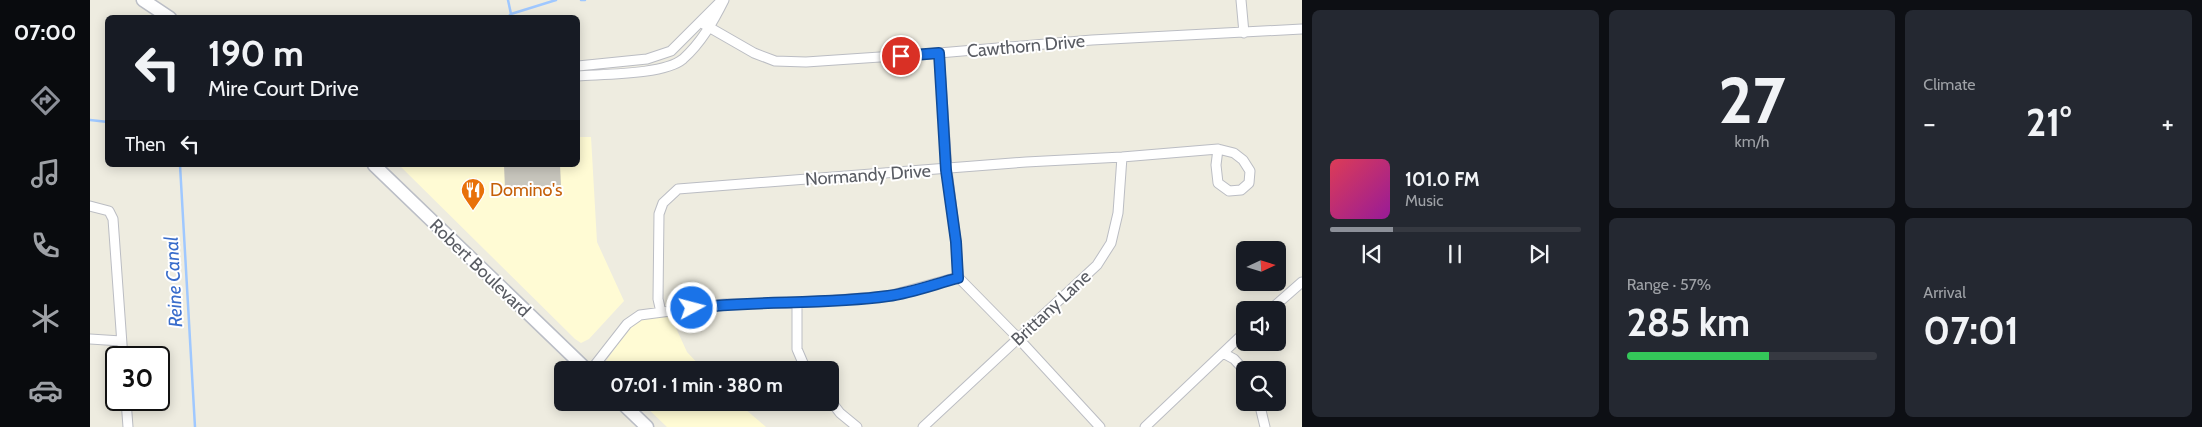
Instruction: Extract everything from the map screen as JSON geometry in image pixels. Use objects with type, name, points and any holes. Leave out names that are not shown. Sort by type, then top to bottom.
[{"type":"main road","points":[[143,0],[166,15]]},
{"type":"main road","name":"Robert Boulevard","points":[[376,167],[578,361]]},
{"type":"main road","points":[[630,411],[647,427]]},
{"type":"street","points":[[580,66],[647,59],[671,52],[723,0]]},
{"type":"street","points":[[580,76],[650,71],[670,66],[682,60],[710,29],[723,0]]},
{"type":"street","points":[[1241,0],[1244,33]]},
{"type":"street","name":"Cawthorn Drive","points":[[700,22],[754,53],[774,61],[806,62],[1092,40],[1302,29]]},
{"type":"street","points":[[939,53],[946,170],[956,242],[958,278],[1018,338],[1100,427]]},
{"type":"street","points":[[607,64],[608,74]]},
{"type":"street","name":"Normandy Drive","points":[[661,312],[658,299],[659,214],[663,203],[678,190],[786,180],[946,170],[1026,162],[1122,158],[1218,149],[1234,153],[1243,160],[1250,171],[1249,183],[1241,190],[1229,191],[1218,183],[1216,165],[1218,149]]},
{"type":"street","name":"Brittany Lane","points":[[923,427],[1097,265],[1111,243],[1118,212],[1122,158]]},
{"type":"street","points":[[90,206],[109,211],[113,219],[121,346]]},
{"type":"street","points":[[598,361],[626,324],[640,315],[724,304],[797,303],[888,296],[958,278]]},
{"type":"street","points":[[1280,301],[1302,282]]},
{"type":"street","points":[[797,303],[798,349],[803,361]]},
{"type":"street","points":[[90,338],[121,341]]},
{"type":"street","points":[[1145,427],[1236,341]]},
{"type":"street","points":[[1223,353],[1236,361]]},
{"type":"street","points":[[127,411],[128,427]]},
{"type":"street","points":[[838,411],[857,427]]},
{"type":"street","points":[[1261,411],[1265,427]]},
{"type":"shaded area","points":[[580,137],[591,137],[597,242],[624,301],[589,339],[581,343],[401,167],[580,167]]},
{"type":"shaded area","points":[[662,316],[671,317],[687,352],[696,361],[606,361],[629,328],[641,320]]},
{"type":"shaded area","points":[[650,411],[747,411],[766,427],[667,427]]},
{"type":"building","points":[[504,167],[560,167],[561,185],[505,189]]},
{"type":"waterway","points":[[508,0],[511,14]]},
{"type":"waterway","points":[[510,15],[556,0]]},
{"type":"waterway","points":[[90,120],[105,122]]},
{"type":"waterway","name":"Reine Canal","points":[[180,167],[195,427]]},
{"type":"place","name":"Domino's","points":[[473,211]]},
{"type":"route","points":[[692,308],[724,304],[797,303],[888,296],[918,290],[958,278],[956,242],[946,170],[939,53],[901,56]]}]
